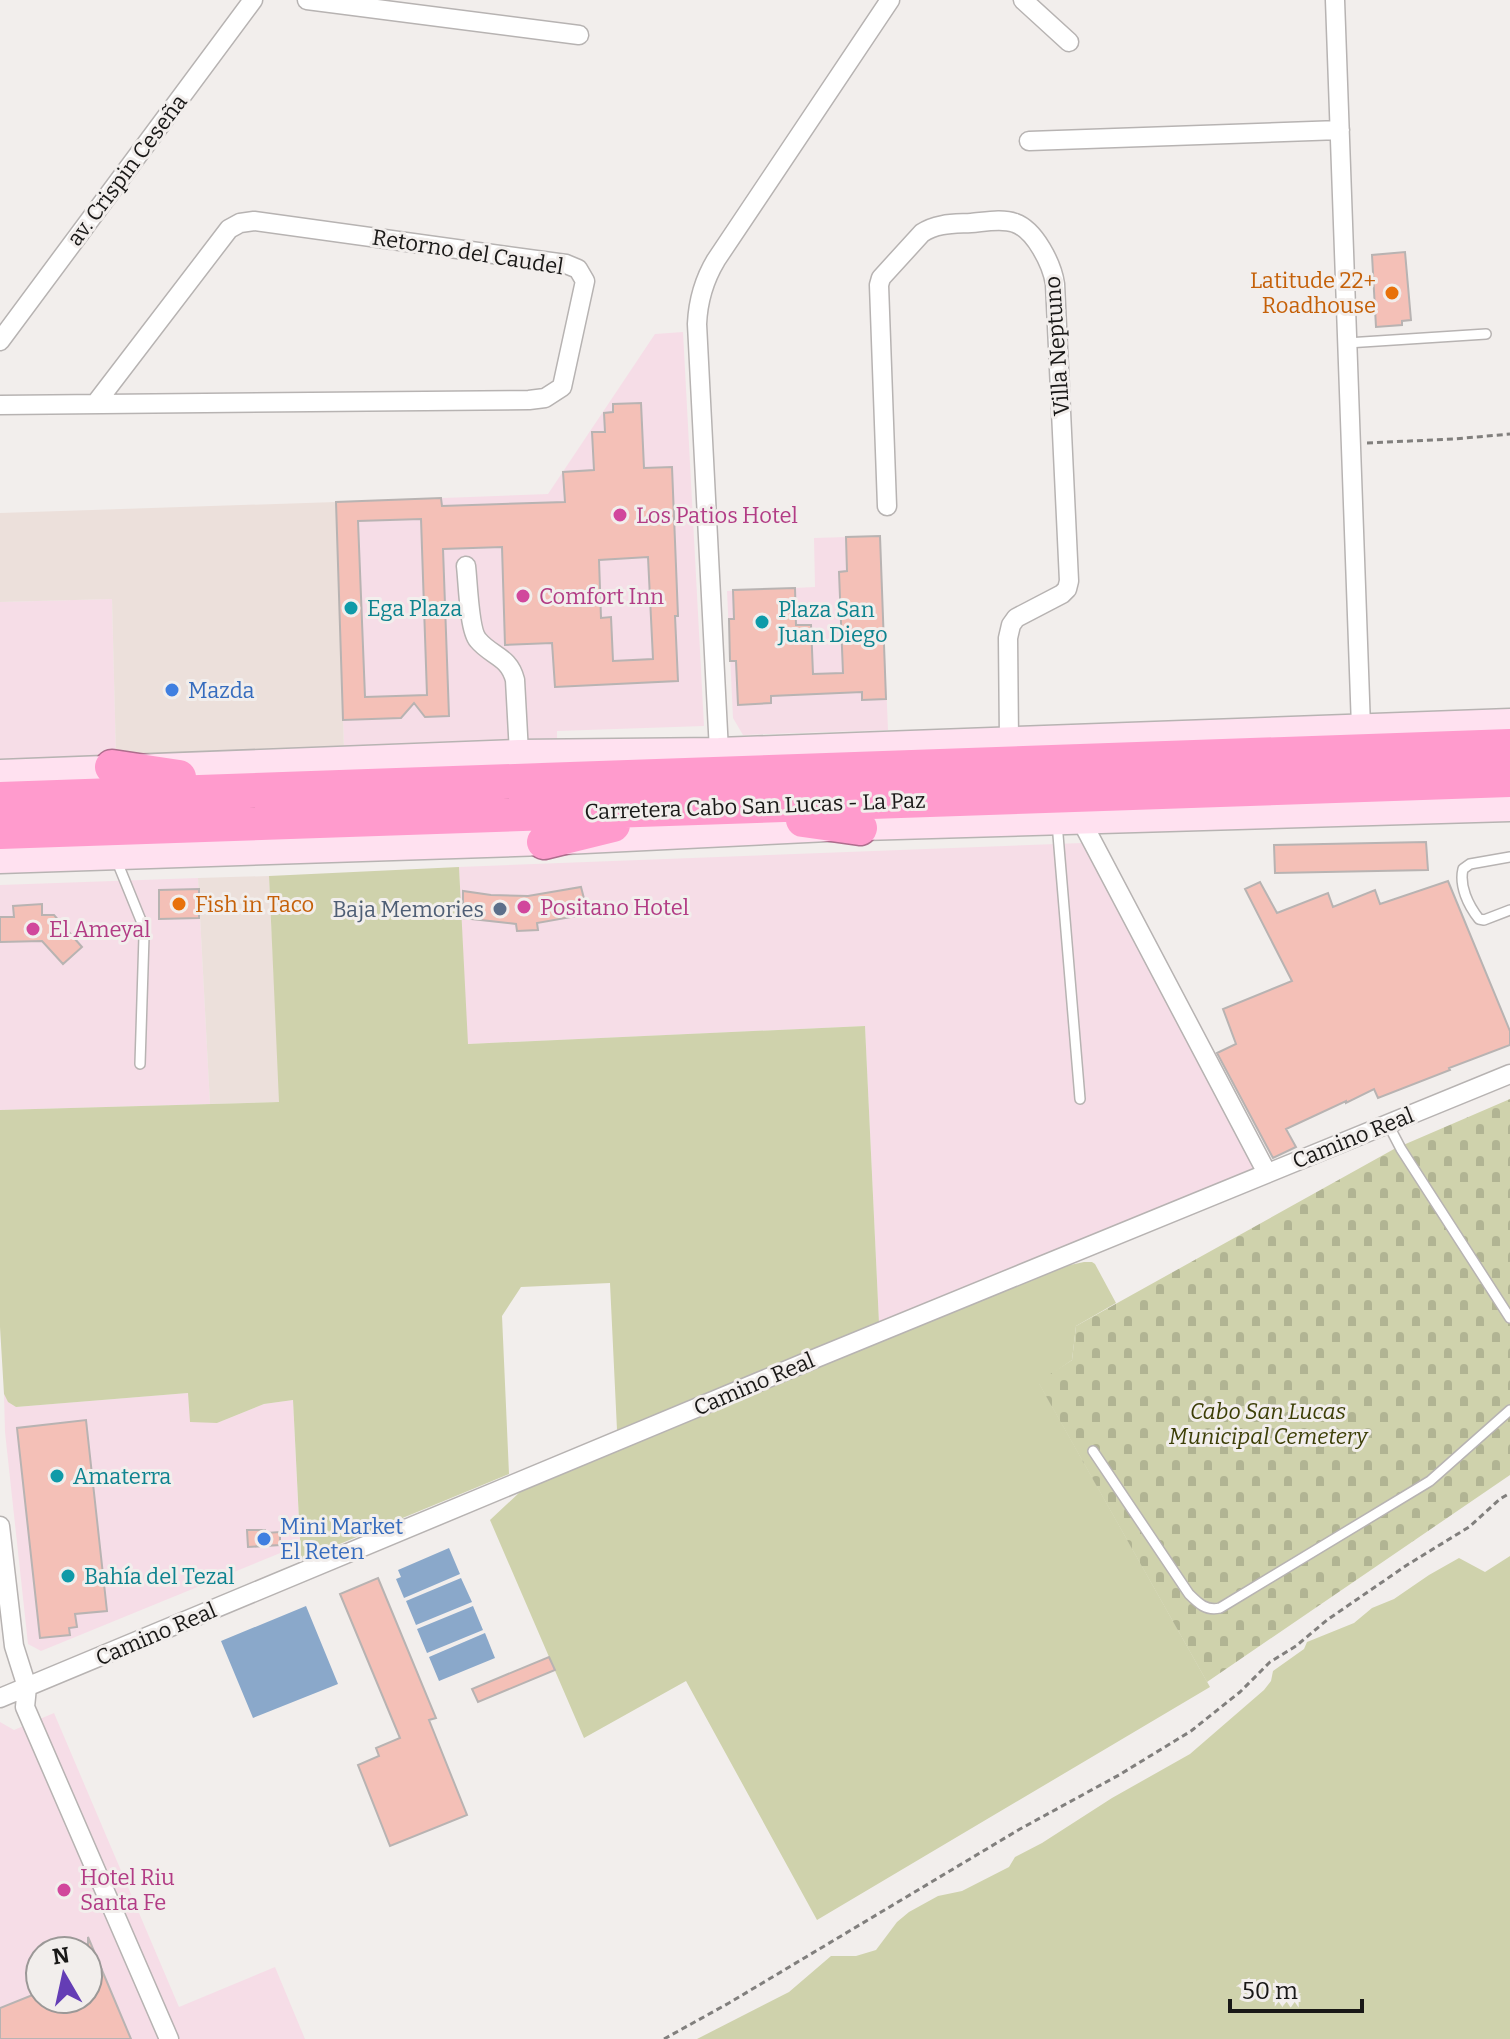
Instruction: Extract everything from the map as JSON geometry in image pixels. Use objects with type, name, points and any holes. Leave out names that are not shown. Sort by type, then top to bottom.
[{"type":"highway","name":"Carretera Cabo San Lucas - La Paz","points":[[0,799],[1510,746]]},
{"type":"highway","points":[[112,767],[274,790]]},
{"type":"highway","name":"Carretera Cabo San Lucas - La Paz","points":[[0,832],[1510,780]]},
{"type":"highway","points":[[712,807],[860,828]]},
{"type":"highway","points":[[544,842],[677,808]]},
{"type":"main road","points":[[0,773],[519,753],[719,751],[1510,722]]},
{"type":"main road","points":[[0,860],[1510,808]]},
{"type":"street","name":"av. Crispin Ceseña","points":[[0,341],[253,0]]},
{"type":"street","points":[[307,0],[579,35]]},
{"type":"street","points":[[719,751],[697,324],[703,285],[716,260],[890,0]]},
{"type":"street","points":[[1023,0],[1069,42]]},
{"type":"street","points":[[1335,0],[1361,727]]},
{"type":"street","points":[[1029,141],[1340,130]]},
{"type":"street","name":"Retorno del Caudel","points":[[0,405],[545,398],[562,387],[585,281],[578,269],[566,264],[254,221],[240,223],[229,229],[96,403]]},
{"type":"street","name":"Villa Neptuno","points":[[887,506],[879,301],[881,278],[930,228],[975,222],[1015,223],[1027,231],[1048,258],[1055,284],[1069,581],[1062,594],[1020,616],[1011,625],[1008,638],[1009,740]]},
{"type":"street","points":[[466,566],[472,628],[476,639],[508,663],[513,671],[519,753]]},
{"type":"street","points":[[1070,822],[1267,1173]]},
{"type":"street","name":"Camino Real","points":[[2,1692],[27,1687],[818,1357],[1510,1074]]},
{"type":"street","points":[[0,1526],[14,1646],[27,1687],[25,1707],[169,2039]]},
{"type":"street","points":[[2,1692],[25,1707]]},
{"type":"lane","points":[[1347,343],[1486,334]]},
{"type":"lane","points":[[1070,822],[1080,1099]]},
{"type":"lane","points":[[115,856],[142,923],[144,936],[140,1064]]},
{"type":"lane","points":[[1510,857],[1470,864],[1463,869],[1461,877],[1479,919],[1510,910]]},
{"type":"lane","points":[[1388,1124],[1510,1318]]},
{"type":"lane","points":[[1093,1451],[1189,1594],[1199,1605],[1211,1610],[1220,1608],[1430,1481],[1510,1410]]},
{"type":"path","points":[[1351,443],[1510,434]]},
{"type":"path","points":[[664,2039],[1191,1731],[1240,1692],[1270,1662],[1407,1565],[1469,1527],[1510,1493]]},
{"type":"shaded area","points":[[683,332],[704,726],[557,731],[557,742],[344,749],[336,502],[548,494],[655,334]]},
{"type":"shaded area","points":[[336,502],[344,749],[116,756],[112,599],[0,602],[0,513]]},
{"type":"shaded area","points":[[880,536],[888,730],[743,735],[733,718],[727,591],[815,587],[814,538]]},
{"type":"shaded area","points":[[112,599],[116,756],[0,760],[0,602]]},
{"type":"shaded area","points":[[1082,843],[1255,1168],[879,1323],[865,1026],[467,1044],[459,867]]},
{"type":"shaded area","points":[[269,876],[280,1102],[210,1104],[198,878]]},
{"type":"shaded area","points":[[198,878],[210,1104],[0,1110],[0,885]]},
{"type":"shaded area","points":[[188,1393],[217,1423],[264,1404],[293,1400],[300,1545],[41,1651],[28,1644],[5,1432],[4,1394],[8,1402],[16,1407]]},
{"type":"shaded area","name":"Hotel Riu Santa Fe","points":[[54,1713],[179,2007],[275,1967],[305,2039],[0,2039],[0,1722],[14,1730]]},
{"type":"green space","points":[[459,867],[468,1044],[865,1026],[879,1323],[617,1430],[610,1283],[521,1287],[502,1316],[509,1474],[301,1560],[293,1400],[264,1404],[217,1423],[190,1422],[188,1393],[16,1407],[8,1402],[4,1394],[0,1327],[0,1110],[279,1102],[269,876]]},
{"type":"green space","name":"Cabo San Lucas Municipal Cemetery","points":[[1510,1099],[1510,1475],[1207,1682],[1038,1382],[1072,1360],[1076,1326],[1394,1149]]},
{"type":"green space","points":[[1084,1262],[1095,1264],[1116,1303],[1076,1326],[1072,1360],[1039,1383],[1210,1687],[817,1920],[686,1681],[584,1738],[490,1520],[535,1482],[655,1436],[677,1423],[1056,1268]]},
{"type":"green space","points":[[1510,1556],[1510,2039],[697,2039],[789,1992],[831,1956],[856,1956],[876,1950],[897,1922],[909,1912],[938,1896],[962,1891],[1009,1867],[1015,1857],[1190,1754],[1264,1690],[1271,1681],[1273,1671],[1304,1649],[1307,1642],[1354,1623],[1372,1608],[1394,1599],[1459,1558],[1485,1572]]},
{"type":"water","points":[[449,1548],[460,1574],[404,1598],[396,1579],[401,1577],[398,1570]]},
{"type":"water","points":[[461,1578],[472,1602],[416,1625],[406,1601]]},
{"type":"water","points":[[306,1606],[338,1684],[253,1718],[221,1641]]},
{"type":"water","points":[[473,1606],[483,1630],[427,1653],[417,1629]]},
{"type":"water","points":[[485,1633],[495,1658],[439,1681],[429,1657]]},
{"type":"building","name":"Latitude 22+ Roadhouse","points":[[1405,252],[1411,320],[1402,321],[1402,325],[1376,327],[1372,255]]},
{"type":"building","points":[[641,403],[644,468],[672,467],[678,681],[555,687],[552,643],[505,645],[502,547],[443,549],[449,716],[425,717],[414,703],[401,718],[343,720],[336,502],[441,498],[442,506],[565,502],[563,472],[594,470],[592,432],[605,432],[604,413],[613,412],[613,404]],"holes":[[[421,519],[427,695],[365,697],[358,521]],[[648,557],[653,659],[613,661],[611,617],[601,618],[599,560]]]},
{"type":"building","name":"Plaza San Juan Diego","points":[[880,536],[886,699],[862,700],[862,692],[771,696],[771,703],[738,705],[736,661],[730,661],[729,619],[734,619],[733,590],[795,588],[796,625],[811,625],[813,674],[843,673],[839,572],[847,571],[846,537]]},
{"type":"building","points":[[1426,842],[1428,870],[1275,873],[1274,845]]},
{"type":"building","points":[[1448,881],[1510,1031],[1510,1045],[1378,1098],[1374,1089],[1286,1129],[1296,1147],[1273,1158],[1217,1053],[1236,1044],[1223,1009],[1292,981],[1245,889],[1260,882],[1277,913],[1328,893],[1333,907],[1375,890],[1380,904]]},
{"type":"building","name":"Positano Hotel","points":[[581,887],[588,914],[537,923],[538,930],[517,931],[516,924],[463,918],[463,891],[528,896]]},
{"type":"building","name":"Fish in Taco","points":[[199,889],[199,918],[159,919],[159,890]]},
{"type":"building","name":"El Ameyal","points":[[42,904],[42,915],[54,915],[82,947],[63,964],[42,941],[0,942],[0,917],[14,917],[13,906]]},
{"type":"building","points":[[86,1420],[107,1611],[75,1614],[77,1627],[69,1628],[70,1635],[40,1638],[17,1428]]},
{"type":"building","name":"Mini Market El Reten","points":[[247,1530],[280,1532],[280,1545],[248,1547]]},
{"type":"building","points":[[378,1578],[436,1718],[429,1720],[467,1815],[390,1846],[358,1765],[379,1756],[376,1748],[400,1738],[340,1594]]},
{"type":"building","points":[[549,1657],[555,1670],[478,1702],[472,1689]]},
{"type":"building","points":[[104,1975],[131,2039],[0,2039],[0,2008],[24,1998],[24,2015],[104,2015]]},
{"type":"place","name":"Latitude 22+ Roadhouse","points":[[1392,293]]},
{"type":"place","name":"Los Patios Hotel","points":[[620,515]]},
{"type":"place","name":"Comfort Inn","points":[[523,596]]},
{"type":"place","name":"Ega Plaza","points":[[351,608]]},
{"type":"place","name":"Plaza San Juan Diego","points":[[762,622]]},
{"type":"place","name":"Mazda","points":[[172,690]]},
{"type":"place","name":"Fish in Taco","points":[[179,904]]},
{"type":"place","name":"Positano Hotel","points":[[524,907]]},
{"type":"place","name":"Baja Memories","points":[[500,909]]},
{"type":"place","name":"El Ameyal","points":[[33,929]]},
{"type":"place","name":"Amaterra","points":[[57,1476]]},
{"type":"place","name":"Mini Market El Reten","points":[[264,1539]]},
{"type":"place","name":"Bahía del Tezal","points":[[68,1576]]},
{"type":"place","name":"Hotel Riu Santa Fe","points":[[64,1890]]}]
